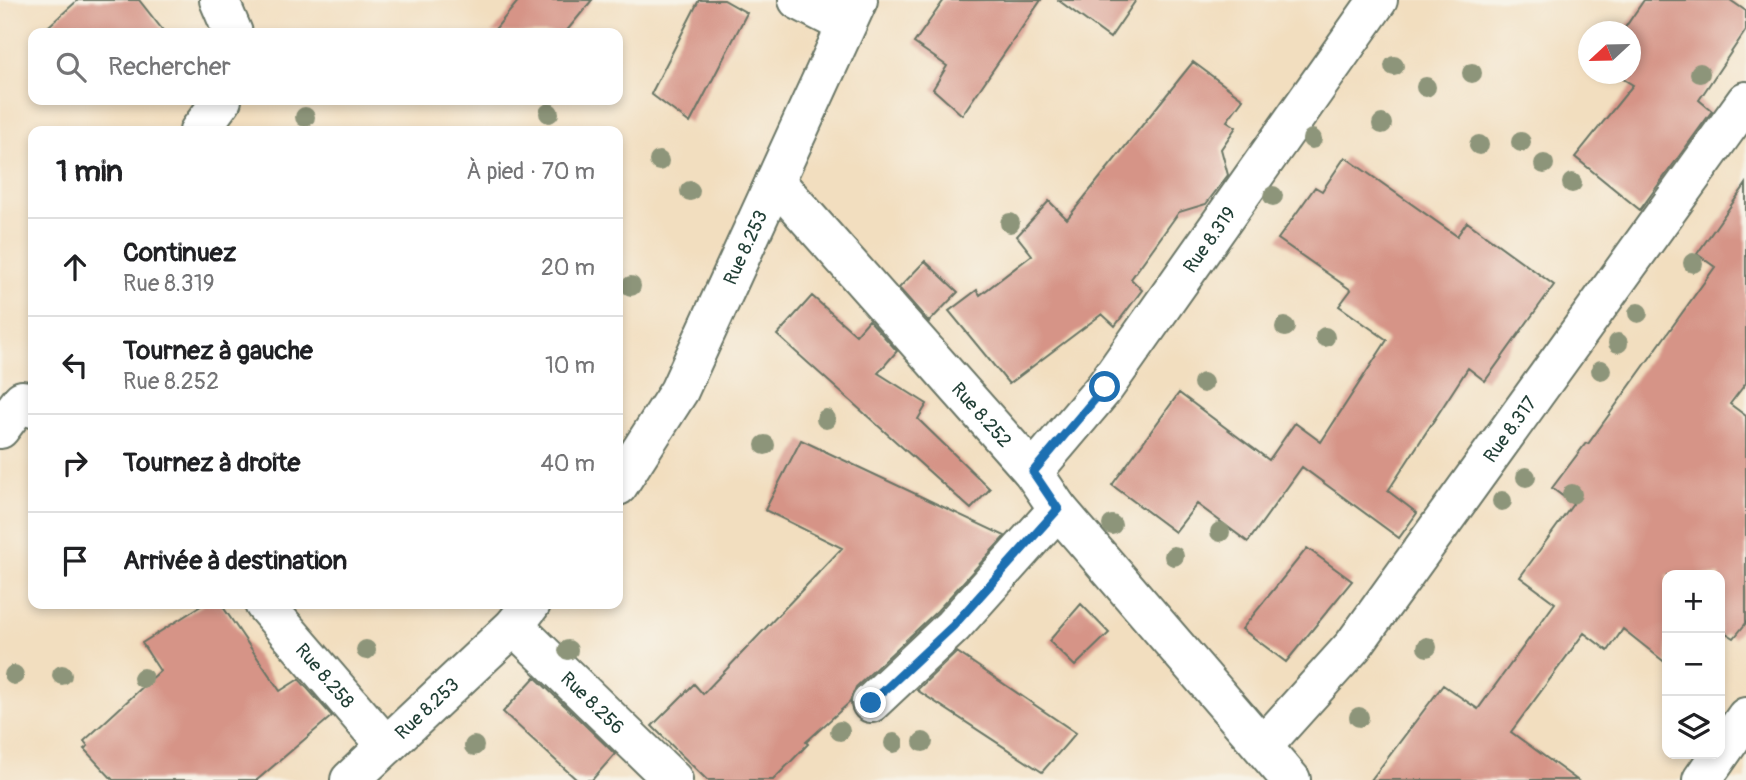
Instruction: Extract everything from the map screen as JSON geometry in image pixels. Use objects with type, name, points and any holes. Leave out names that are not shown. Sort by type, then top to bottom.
[{"type":"main road","points":[[219,0],[231,28]]},
{"type":"main road","points":[[798,0],[851,12]]},
{"type":"main road","name":"Rue 8.319","points":[[1033,472],[1105,387],[1378,0]]},
{"type":"main road","name":"Rue 8.253","points":[[623,478],[679,391],[851,12]]},
{"type":"main road","name":"Rue 8.317","points":[[1262,746],[1353,646],[1746,101]]},
{"type":"main road","points":[[204,126],[218,105]]},
{"type":"main road","name":"Rue 8.252","points":[[775,181],[1033,472],[1058,509],[1291,780]]},
{"type":"main road","points":[[871,703],[953,626],[1058,509]]},
{"type":"main road","name":"Rue 8.258","points":[[268,609],[386,746]]},
{"type":"main road","name":"Rue 8.253","points":[[350,780],[522,615]]},
{"type":"main road","name":"Rue 8.256","points":[[522,615],[673,780]]},
{"type":"main road","points":[[1702,780],[1746,718]]},
{"type":"building","points":[[78,0],[139,0],[161,28],[47,28]]},
{"type":"building","points":[[519,0],[592,0],[569,28],[496,28]]},
{"type":"building","points":[[699,0],[724,0],[747,13],[690,123],[651,94]]},
{"type":"building","points":[[944,0],[1041,0],[962,115],[933,89],[947,66],[914,43]]},
{"type":"building","points":[[1058,0],[1136,0],[1110,38]]},
{"type":"building","points":[[1644,0],[1730,0],[1746,11],[1746,30],[1699,100],[1712,111],[1640,210],[1575,157],[1631,84],[1641,84],[1641,21],[1630,21]]},
{"type":"building","points":[[1193,62],[1243,99],[1227,121],[1236,127],[1221,149],[1228,175],[1206,204],[1179,212],[1131,279],[1142,290],[1115,326],[1102,314],[1009,384],[949,311],[977,290],[980,295],[1032,255],[1017,236],[1049,201],[1067,219]]},
{"type":"building","points":[[1345,157],[1457,236],[1467,222],[1554,285],[1485,381],[1468,368],[1388,491],[1417,513],[1399,538],[1302,467],[1248,542],[1197,504],[1175,532],[1112,485],[1179,393],[1269,460],[1295,423],[1321,442],[1387,340],[1339,306],[1351,290],[1278,239],[1315,187],[1322,191]]},
{"type":"building","points":[[1746,184],[1746,383],[1730,404],[1746,416],[1746,623],[1734,638],[1725,634],[1725,570],[1662,570],[1662,660],[1623,629],[1608,651],[1584,633],[1511,732],[1577,780],[1371,780],[1443,685],[1478,709],[1555,603],[1520,577],[1573,504],[1552,488],[1586,443],[1588,444],[1715,267],[1697,254]]},
{"type":"building","points":[[925,261],[958,292],[929,322],[899,288]]},
{"type":"building","points":[[812,296],[856,335],[869,320],[897,351],[878,373],[927,404],[918,419],[990,489],[971,509],[777,335]]},
{"type":"building","points":[[801,440],[1005,536],[937,611],[856,687],[850,702],[806,742],[808,744],[773,780],[707,780],[652,726],[694,684],[703,694],[842,548],[765,510]]},
{"type":"building","points":[[1307,548],[1352,581],[1286,662],[1242,629]]},
{"type":"building","points":[[1081,604],[1109,633],[1075,666],[1049,641]]},
{"type":"building","points":[[196,609],[224,609],[280,691],[299,679],[332,716],[257,780],[113,780],[84,749],[88,746],[84,741],[160,671],[142,643]]},
{"type":"building","points":[[957,652],[1076,733],[1042,772],[917,690]]},
{"type":"building","points":[[535,677],[615,754],[592,780],[577,780],[503,712]]},
{"type":"route","points":[[871,703],[953,626],[1058,509],[1033,472],[1105,387]]}]
